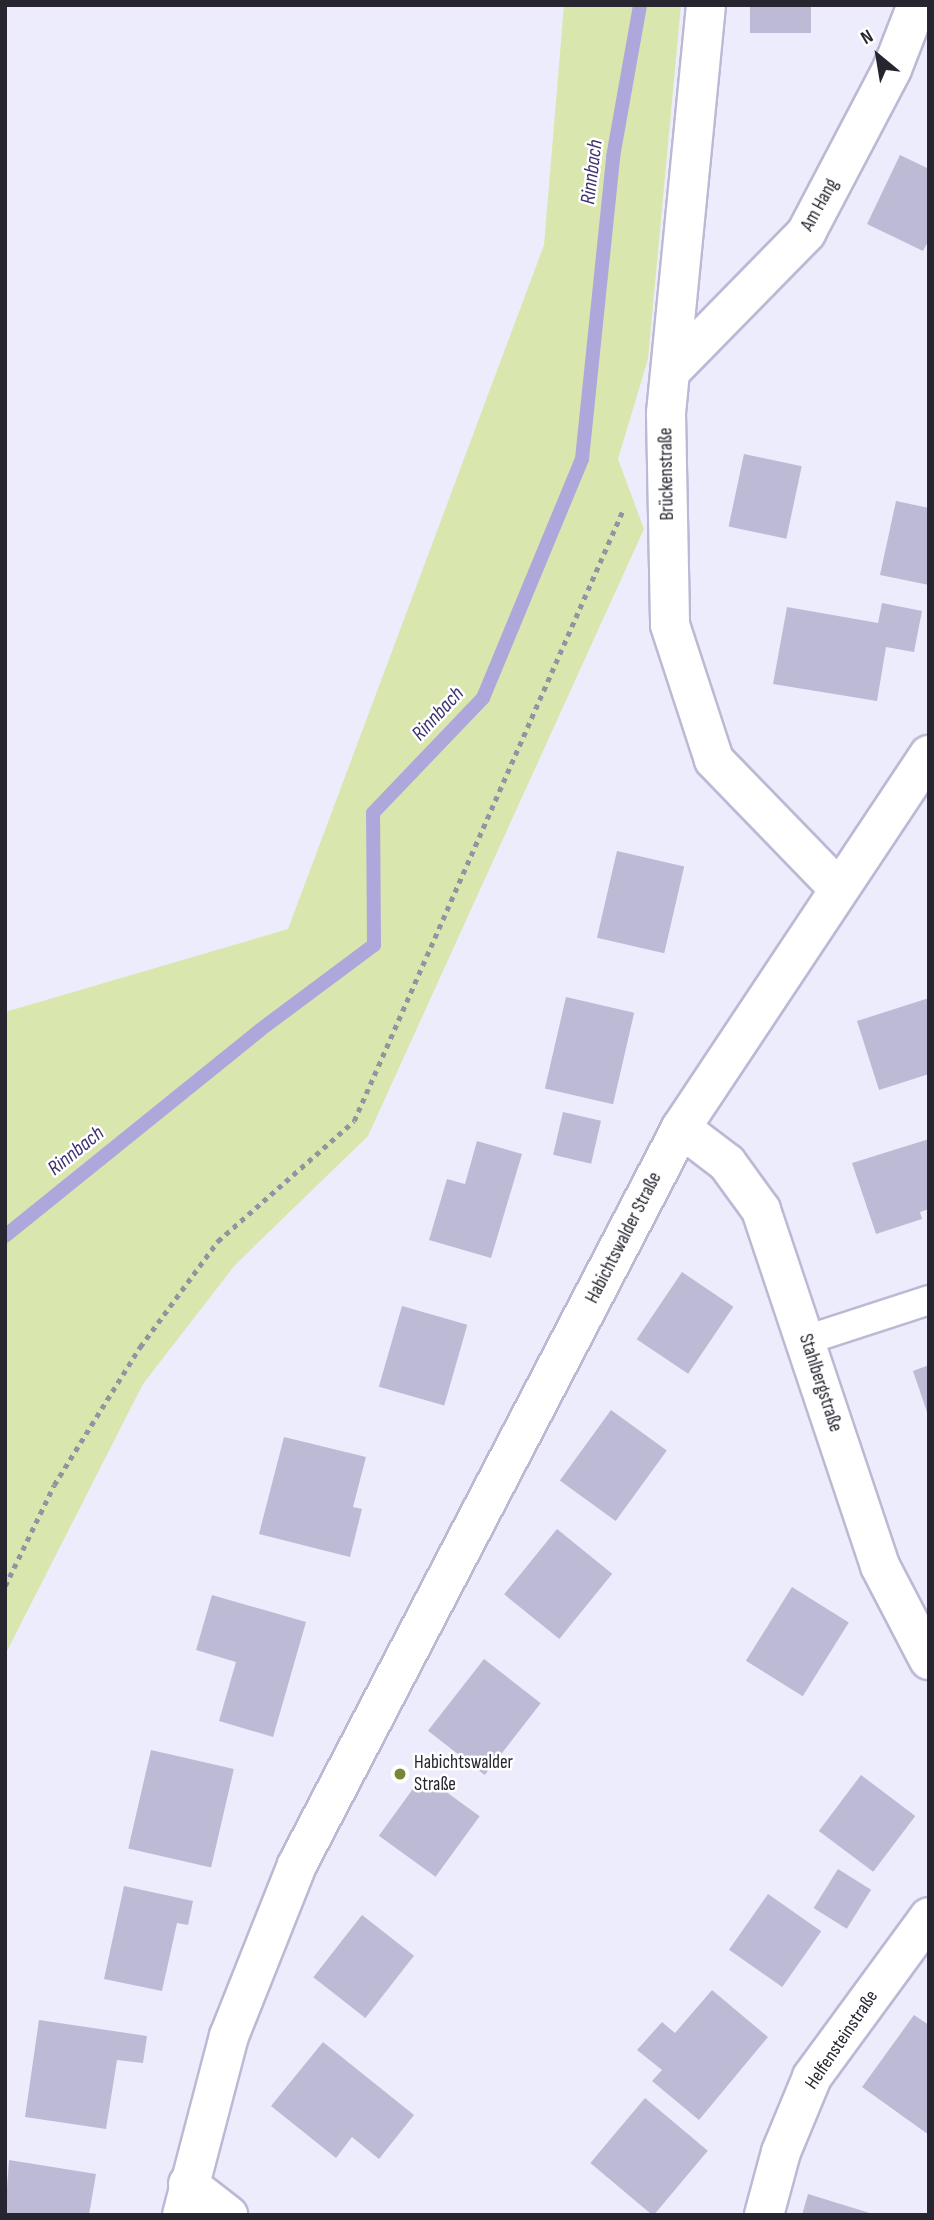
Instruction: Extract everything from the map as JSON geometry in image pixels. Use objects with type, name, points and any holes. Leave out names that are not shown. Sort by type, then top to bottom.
[{"type":"street","name":"Brückenstraße","points":[[706,5],[666,413],[670,625],[714,760],[838,888]]},
{"type":"street","name":"Am Hang","points":[[672,370],[806,233],[892,69],[917,5]]},
{"type":"street","name":"Habichtswalder Straße","points":[[185,2199],[229,2036],[297,1865],[681,1128],[838,888],[929,755]]},
{"type":"street","name":"Stahlbergstraße","points":[[681,1128],[727,1163],[761,1210],[880,1566],[929,1660]]},
{"type":"street","name":"Helfensteinstraße","points":[[764,2215],[781,2151],[812,2077],[929,1917]]},
{"type":"street","points":[[185,2199],[228,2215]]},
{"type":"lane","points":[[806,1340],[929,1300]]},
{"type":"path","points":[[5,1587],[54,1485],[140,1347],[218,1241],[354,1121],[629,497]]},
{"type":"green space","points":[[564,5],[681,5],[648,359],[618,459],[644,529],[368,1136],[235,1265],[143,1384],[5,1655],[5,1012],[288,929],[544,245]]},
{"type":"building","points":[[750,5],[811,5],[811,33],[750,33]]},
{"type":"building","points":[[900,155],[929,169],[929,240],[923,251],[867,224]]},
{"type":"building","points":[[744,454],[802,466],[786,539],[729,526]]},
{"type":"building","points":[[896,501],[929,508],[929,585],[880,575]]},
{"type":"building","points":[[882,603],[922,611],[914,652],[886,647],[877,701],[773,684],[787,607],[878,623]]},
{"type":"building","points":[[617,851],[684,867],[664,953],[597,938]]},
{"type":"building","points":[[566,997],[634,1013],[613,1104],[545,1089]]},
{"type":"building","points":[[929,998],[929,1074],[879,1090],[857,1021]]},
{"type":"building","points":[[563,1112],[601,1121],[591,1164],[553,1155]]},
{"type":"building","points":[[929,1139],[929,1209],[920,1212],[922,1219],[876,1234],[852,1163]]},
{"type":"building","points":[[477,1141],[522,1154],[491,1258],[429,1240],[447,1179],[465,1184]]},
{"type":"building","points":[[682,1272],[733,1307],[688,1374],[637,1339]]},
{"type":"building","points":[[402,1306],[467,1325],[444,1405],[379,1387]]},
{"type":"building","points":[[929,1365],[929,1415],[928,1415],[913,1371]]},
{"type":"building","points":[[611,1410],[667,1451],[616,1521],[560,1480]]},
{"type":"building","points":[[284,1437],[366,1457],[353,1507],[362,1509],[350,1557],[259,1534]]},
{"type":"building","points":[[557,1529],[612,1574],[559,1639],[504,1594]]},
{"type":"building","points":[[792,1587],[849,1623],[803,1696],[746,1661]]},
{"type":"building","points":[[212,1595],[306,1622],[273,1737],[219,1721],[236,1662],[196,1650]]},
{"type":"building","points":[[484,1659],[541,1703],[485,1775],[428,1731]]},
{"type":"building","points":[[151,1750],[234,1769],[211,1868],[128,1848]]},
{"type":"building","points":[[423,1775],[480,1816],[436,1877],[379,1836]]},
{"type":"building","points":[[861,1775],[915,1816],[873,1872],[819,1831]]},
{"type":"building","points":[[838,1869],[871,1890],[847,1929],[814,1908]]},
{"type":"building","points":[[124,1886],[193,1901],[188,1925],[177,1923],[162,1991],[104,1979]]},
{"type":"building","points":[[768,1894],[821,1931],[782,1987],[729,1950]]},
{"type":"building","points":[[362,1915],[414,1956],[365,2018],[313,1977]]},
{"type":"building","points":[[712,1990],[768,2037],[699,2120],[652,2081],[662,2070],[637,2050],[662,2022],[675,2033]]},
{"type":"building","points":[[914,2015],[929,2025],[929,2135],[862,2087]]},
{"type":"building","points":[[39,2020],[147,2036],[143,2063],[117,2060],[106,2129],[25,2117]]},
{"type":"building","points":[[323,2042],[414,2115],[379,2159],[352,2137],[336,2158],[271,2106]]},
{"type":"building","points":[[645,2098],[708,2151],[654,2215],[590,2163]]},
{"type":"building","points":[[9,2160],[96,2174],[89,2215],[5,2215]]},
{"type":"building","points":[[808,2194],[873,2214],[873,2215],[802,2215]]},
{"type":"waterway","name":"Rinnbach","points":[[5,1236],[260,1030],[374,945],[373,813],[483,698],[582,459],[613,157],[640,5]]},
{"type":"place","name":"Habichtswalder Straße","points":[[400,1774]]}]
